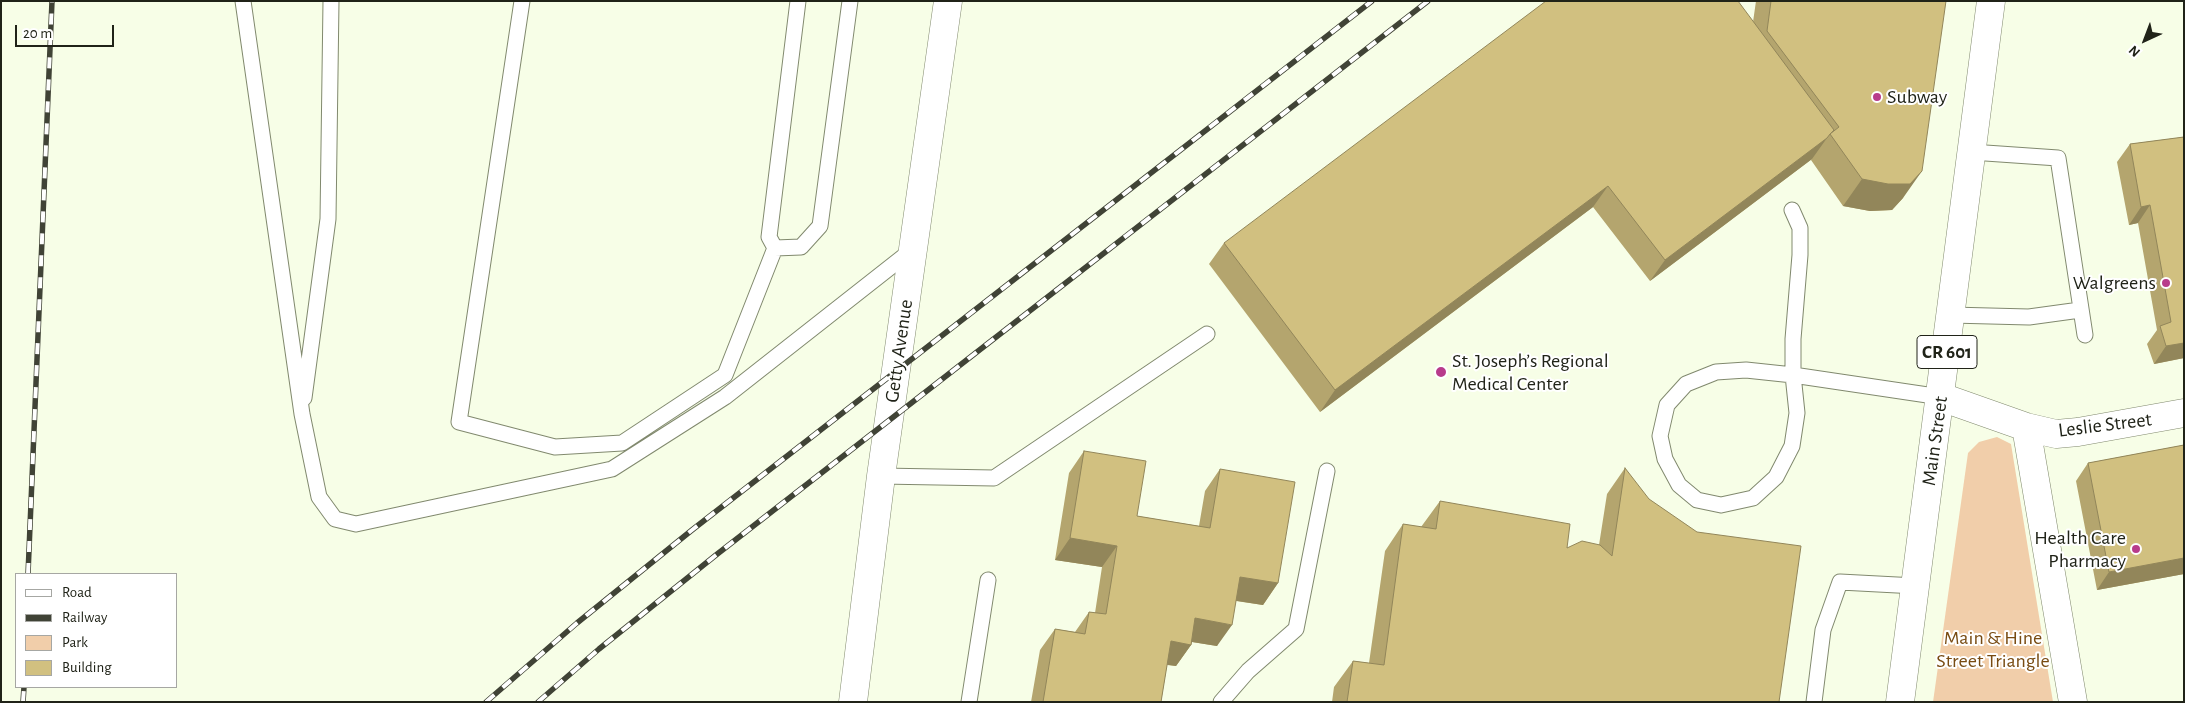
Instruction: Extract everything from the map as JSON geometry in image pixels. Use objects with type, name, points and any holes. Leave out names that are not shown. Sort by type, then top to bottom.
[{"type":"main road","name":"Getty Avenue","points":[[853,702],[882,476],[948,1]]},
{"type":"main road","name":"Main Street","points":[[1900,702],[1991,1]]},
{"type":"main road","name":"Leslie Street","points":[[1941,397],[2026,427],[2056,434],[2184,413]]},
{"type":"main road","points":[[2026,427],[2073,702]]},
{"type":"lane","points":[[243,1],[302,414],[319,497],[335,519],[356,524],[612,469],[725,397],[913,249]]},
{"type":"lane","points":[[302,414],[328,219],[331,1]]},
{"type":"lane","points":[[522,1],[459,422],[556,447],[622,443],[725,375],[775,248]]},
{"type":"lane","points":[[775,248],[769,237],[798,1]]},
{"type":"lane","points":[[775,248],[801,247],[820,226],[850,1]]},
{"type":"lane","points":[[1972,152],[2058,158],[2085,335]]},
{"type":"lane","points":[[1792,210],[1800,228],[1793,339],[1793,375],[1797,413],[1792,446],[1776,477],[1753,498],[1721,505],[1697,500],[1679,485],[1665,459],[1660,436],[1667,405],[1686,384],[1716,372],[1746,370],[1793,375],[1941,397]]},
{"type":"lane","points":[[1951,315],[2029,317],[2080,310]]},
{"type":"lane","points":[[882,476],[994,478],[1207,334]]},
{"type":"lane","points":[[1222,702],[1248,671],[1296,629],[1327,471]]},
{"type":"lane","points":[[969,702],[988,580]]},
{"type":"lane","points":[[1814,702],[1823,630],[1840,582],[1916,586]]},
{"type":"green space","name":"Main & Hine Street Triangle","points":[[1997,437],[2011,444],[2053,702],[1933,702],[1968,453],[1979,442]]},
{"type":"building","points":[[1546,1],[1738,1],[1834,130],[1827,138],[1665,260],[1608,186],[1335,390],[1224,243]]},
{"type":"building","points":[[1771,1],[1946,1],[1922,171],[1910,184],[1888,184],[1862,179],[1830,134],[1839,127],[1767,31]]},
{"type":"building","name":"Walgreens","points":[[2184,137],[2184,343],[2166,346],[2160,326],[2171,322],[2150,205],[2141,207],[2130,144]]},
{"type":"building","name":"Health Care Pharmacy","points":[[2184,445],[2184,558],[2109,572],[2088,463]]},
{"type":"building","points":[[1084,451],[1146,461],[1137,516],[1210,528],[1220,469],[1295,482],[1278,583],[1240,577],[1232,625],[1195,618],[1191,645],[1171,641],[1161,702],[1043,702],[1055,629],[1085,634],[1089,612],[1106,614],[1117,546],[1070,538]]},
{"type":"building","points":[[1625,468],[1649,499],[1697,532],[1801,546],[1779,702],[1347,702],[1353,661],[1384,665],[1403,524],[1436,529],[1440,501],[1570,524],[1567,548],[1582,541],[1600,545],[1612,556]]},
{"type":"railway","points":[[28,573],[52,1]]},
{"type":"railway","points":[[486,702],[577,623],[692,530],[1372,1]]},
{"type":"railway","points":[[538,702],[599,649],[716,555],[1428,1]]},
{"type":"railway","points":[[23,702],[24,688]]},
{"type":"place","name":"Subway","points":[[1877,97]]},
{"type":"place","name":"Walgreens","points":[[2166,283]]},
{"type":"place","name":"St. Joseph’s Regional Medical Center","points":[[1441,372]]},
{"type":"place","name":"Health Care Pharmacy","points":[[2136,549]]}]
